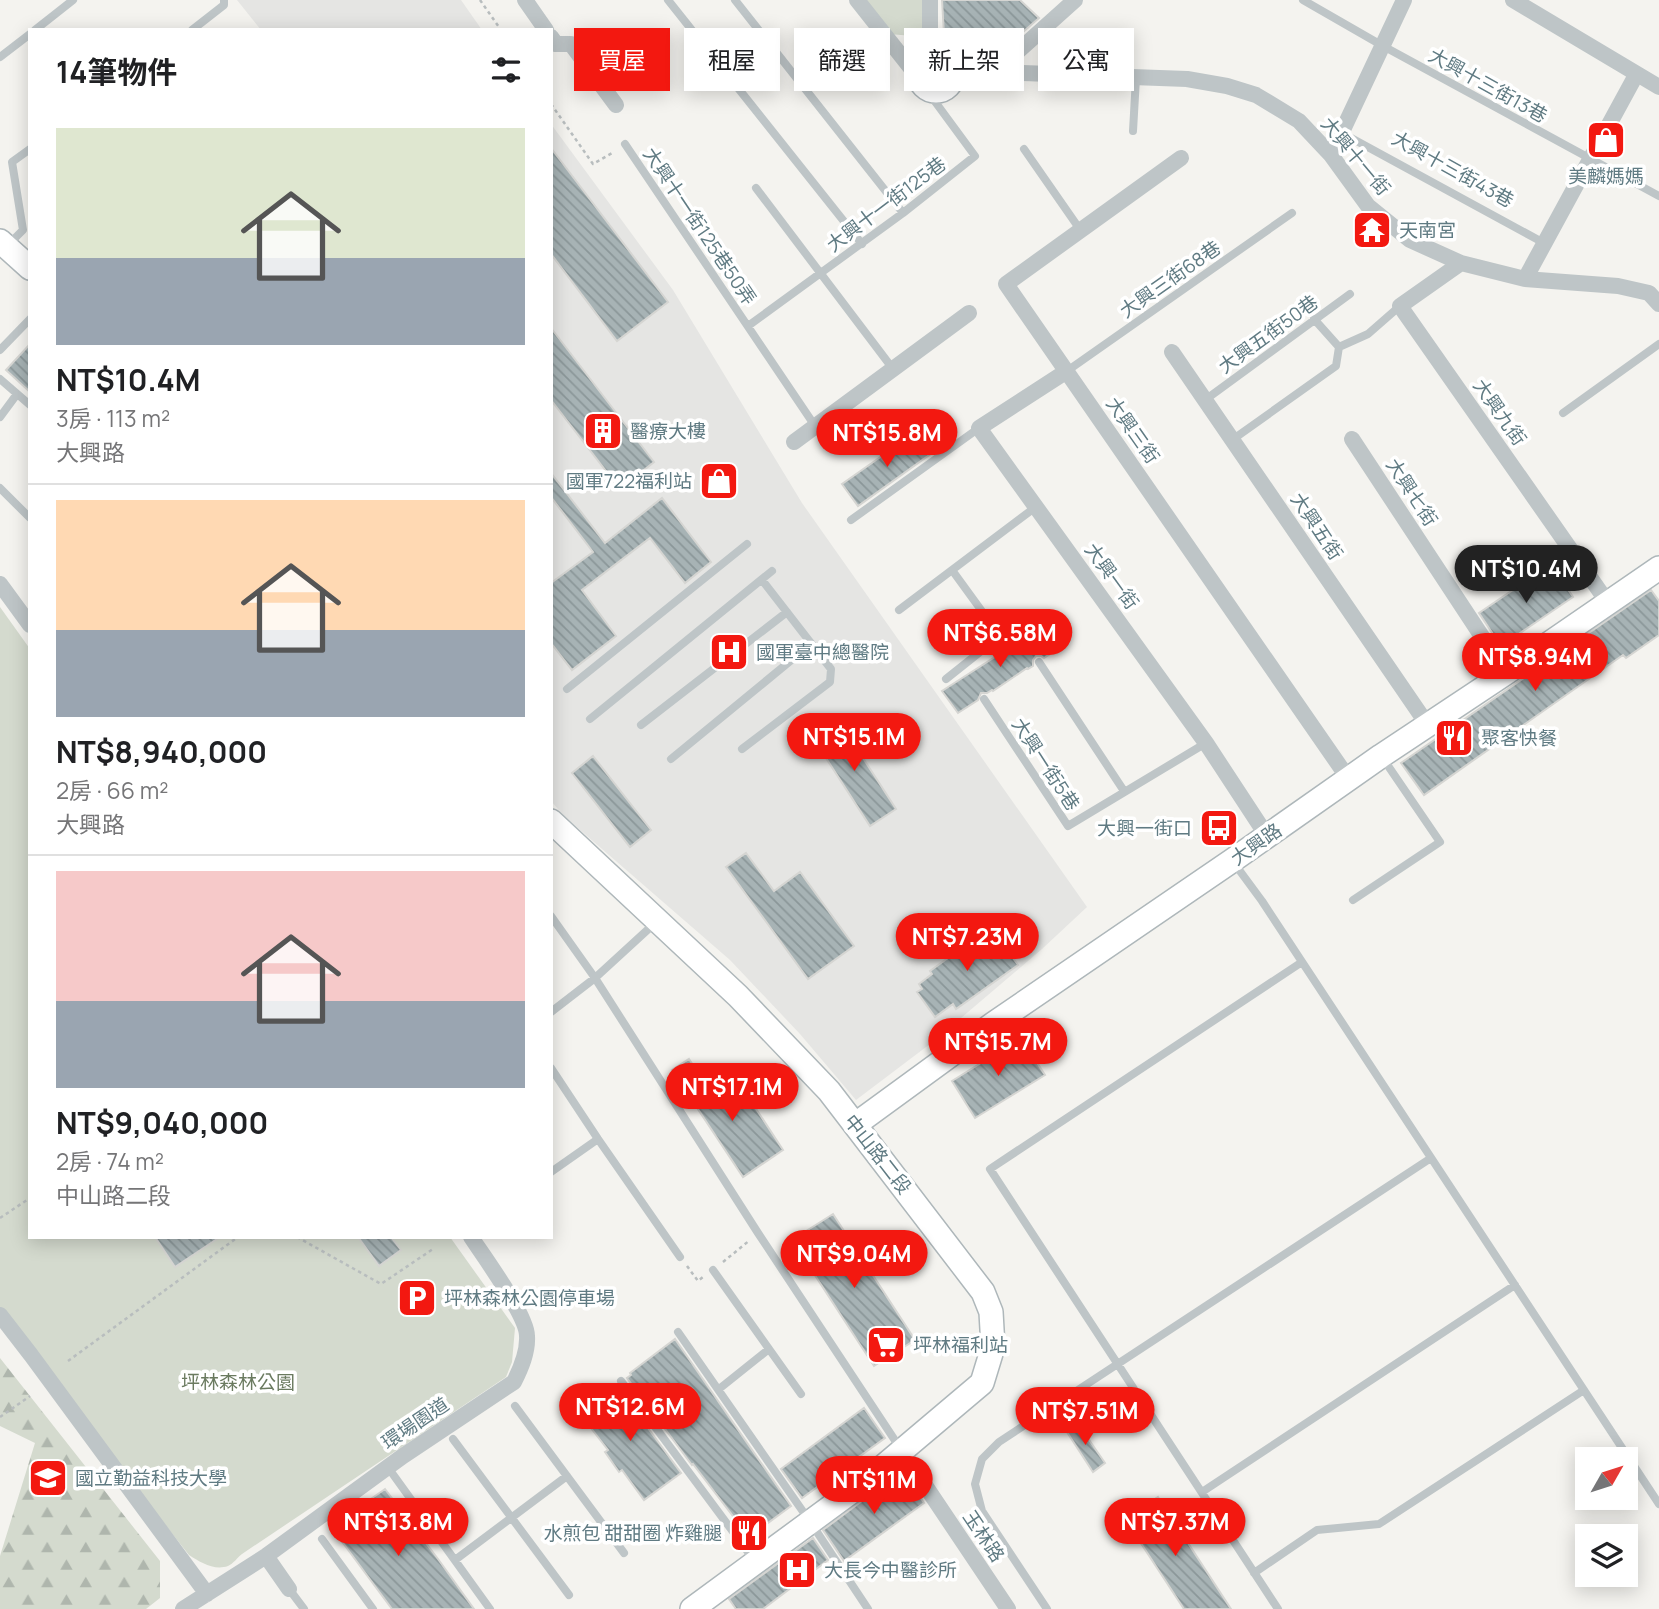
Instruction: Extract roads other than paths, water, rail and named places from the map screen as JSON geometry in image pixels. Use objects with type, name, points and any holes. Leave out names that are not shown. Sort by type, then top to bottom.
[{"type":"main road","points":[[3,243],[28,266]]},
{"type":"main road","name":"大興路","points":[[856,1125],[993,1024],[1348,778],[1659,568]]},
{"type":"main road","name":"中山路二段","points":[[553,823],[738,996],[829,1091],[983,1292],[991,1312],[993,1347],[982,1382],[902,1451],[692,1609]]},
{"type":"street","points":[[525,0],[545,28]]},
{"type":"street","points":[[857,0],[904,52]]},
{"type":"street","points":[[928,28],[930,0]]},
{"type":"street","points":[[1024,46],[1075,0]]},
{"type":"street","points":[[1331,155],[1404,0]]},
{"type":"street","points":[[1513,0],[1659,87]]},
{"type":"street","points":[[553,40],[556,44],[571,44],[616,105]]},
{"type":"street","name":"大興十一街","points":[[1024,73],[1187,79],[1227,86],[1256,95],[1299,121],[1331,155],[1368,206],[1410,240],[1461,263],[1525,279],[1618,286],[1649,293],[1659,304]]},
{"type":"street","points":[[1525,279],[1636,75]]},
{"type":"street","name":"大興三街","points":[[1181,158],[1006,284],[1348,778]]},
{"type":"street","points":[[1400,306],[1461,263]]},
{"type":"street","name":"大興九街","points":[[1400,306],[1608,603]]},
{"type":"street","points":[[794,442],[969,313]]},
{"type":"street","name":"大興五街","points":[[1172,352],[1427,724]]},
{"type":"street","points":[[979,428],[1067,371]]},
{"type":"street","name":"大興一街","points":[[979,428],[1206,743],[1267,836]]},
{"type":"street","name":"大興七街","points":[[1352,439],[1506,673]]},
{"type":"street","points":[[0,584],[28,622]]},
{"type":"street","name":"環場園道","points":[[184,1609],[266,1556],[403,1456],[514,1382],[521,1368],[528,1334],[517,1308],[472,1239]]},
{"type":"street","points":[[0,1315],[207,1594]]},
{"type":"street","name":"玉林路","points":[[902,1451],[1008,1609]]},
{"type":"street","points":[[266,1556],[289,1589]]},
{"type":"lane","points":[[38,28],[73,0]]},
{"type":"lane","points":[[194,28],[223,5],[224,0]]},
{"type":"lane","points":[[668,0],[862,244]]},
{"type":"lane","points":[[735,0],[903,213]]},
{"type":"lane","name":"大興十三街13巷","points":[[1303,0],[1659,196]]},
{"type":"lane","points":[[0,57],[28,36]]},
{"type":"lane","points":[[1133,131],[1136,78]]},
{"type":"lane","name":"大興十一街125巷","points":[[748,326],[862,244],[975,156],[935,91]]},
{"type":"lane","name":"大興十三街43巷","points":[[1342,133],[1544,243]]},
{"type":"lane","name":"大興十一街125巷50弄","points":[[625,144],[815,426]]},
{"type":"lane","points":[[1024,149],[1081,231]]},
{"type":"lane","points":[[3,243],[23,230],[12,162],[28,150]]},
{"type":"lane","points":[[755,188],[893,369]]},
{"type":"lane","name":"大興三街68巷","points":[[1067,371],[1292,213]]},
{"type":"lane","name":"大興五街50巷","points":[[1205,400],[1350,294]]},
{"type":"lane","points":[[1339,347],[1368,334],[1400,306]]},
{"type":"lane","points":[[1314,319],[1339,347]]},
{"type":"lane","points":[[0,350],[28,321]]},
{"type":"lane","points":[[1563,413],[1659,344]]},
{"type":"lane","points":[[1232,440],[1336,366],[1339,347]]},
{"type":"lane","points":[[0,379],[28,403]]},
{"type":"lane","points":[[0,417],[17,394]]},
{"type":"lane","points":[[851,520],[979,428]]},
{"type":"lane","points":[[0,488],[28,516]]},
{"type":"lane","points":[[899,610],[1037,506]]},
{"type":"lane","points":[[567,690],[747,544]]},
{"type":"lane","points":[[946,679],[1000,636],[952,570]]},
{"type":"lane","points":[[590,719],[772,572]]},
{"type":"lane","points":[[742,749],[830,682],[831,669],[762,580]]},
{"type":"lane","points":[[641,725],[787,612]]},
{"type":"lane","points":[[671,759],[811,644]]},
{"type":"lane","points":[[1039,662],[1124,791]]},
{"type":"lane","name":"大興一街5巷","points":[[984,699],[1068,826],[1206,743]]},
{"type":"lane","points":[[1353,900],[1440,842],[1381,756]]},
{"type":"lane","points":[[1233,860],[1659,1504]]},
{"type":"lane","points":[[553,919],[595,978],[758,1233],[902,1451]]},
{"type":"lane","points":[[553,1010],[595,978],[657,922]]},
{"type":"lane","points":[[1278,1609],[990,1169],[1302,962]]},
{"type":"lane","points":[[553,1072],[680,1257]]},
{"type":"lane","points":[[553,1171],[598,1139]]},
{"type":"lane","points":[[1047,1609],[982,1511],[975,1483],[982,1459],[999,1442],[1431,1158]]},
{"type":"lane","points":[[713,1270],[801,1394]]},
{"type":"lane","points":[[1202,1492],[1515,1285]]},
{"type":"lane","points":[[678,1332],[811,1522],[868,1609]]},
{"type":"lane","points":[[719,1389],[769,1349]]},
{"type":"lane","points":[[621,1381],[755,1562]]},
{"type":"lane","points":[[1254,1573],[1317,1531],[1379,1524],[1584,1390]]},
{"type":"lane","points":[[515,1406],[624,1553]]},
{"type":"lane","points":[[453,1439],[569,1595]]},
{"type":"lane","points":[[392,1473],[490,1609]]},
{"type":"lane","points":[[455,1560],[567,1476]]},
{"type":"lane","points":[[322,1539],[373,1609]]},
{"type":"lane","points":[[289,1589],[304,1609]]},
{"type":"place","name":"美麟媽媽","points":[[1606,140]]},
{"type":"place","name":"天南宮","points":[[1372,230]]},
{"type":"place","name":"醫療大樓","points":[[603,431]]},
{"type":"place","name":"國軍722福利站","points":[[719,481]]},
{"type":"place","name":"國軍臺中總醫院","points":[[729,652]]},
{"type":"place","name":"聚客快餐","points":[[1454,738]]},
{"type":"place","name":"大興一街口","points":[[1219,828]]},
{"type":"place","name":"坪林森林公園停車場","points":[[417,1298]]},
{"type":"place","name":"坪林福利站","points":[[886,1345]]},
{"type":"place","name":"國立勤益科技大學","points":[[48,1478]]},
{"type":"place","name":"水煎包 甜甜圈 炸雞腿","points":[[749,1533]]},
{"type":"place","name":"大長今中醫診所","points":[[797,1570]]},
{"type":"park label","name":"坪林森林公園","points":[[238,1382]]}]
